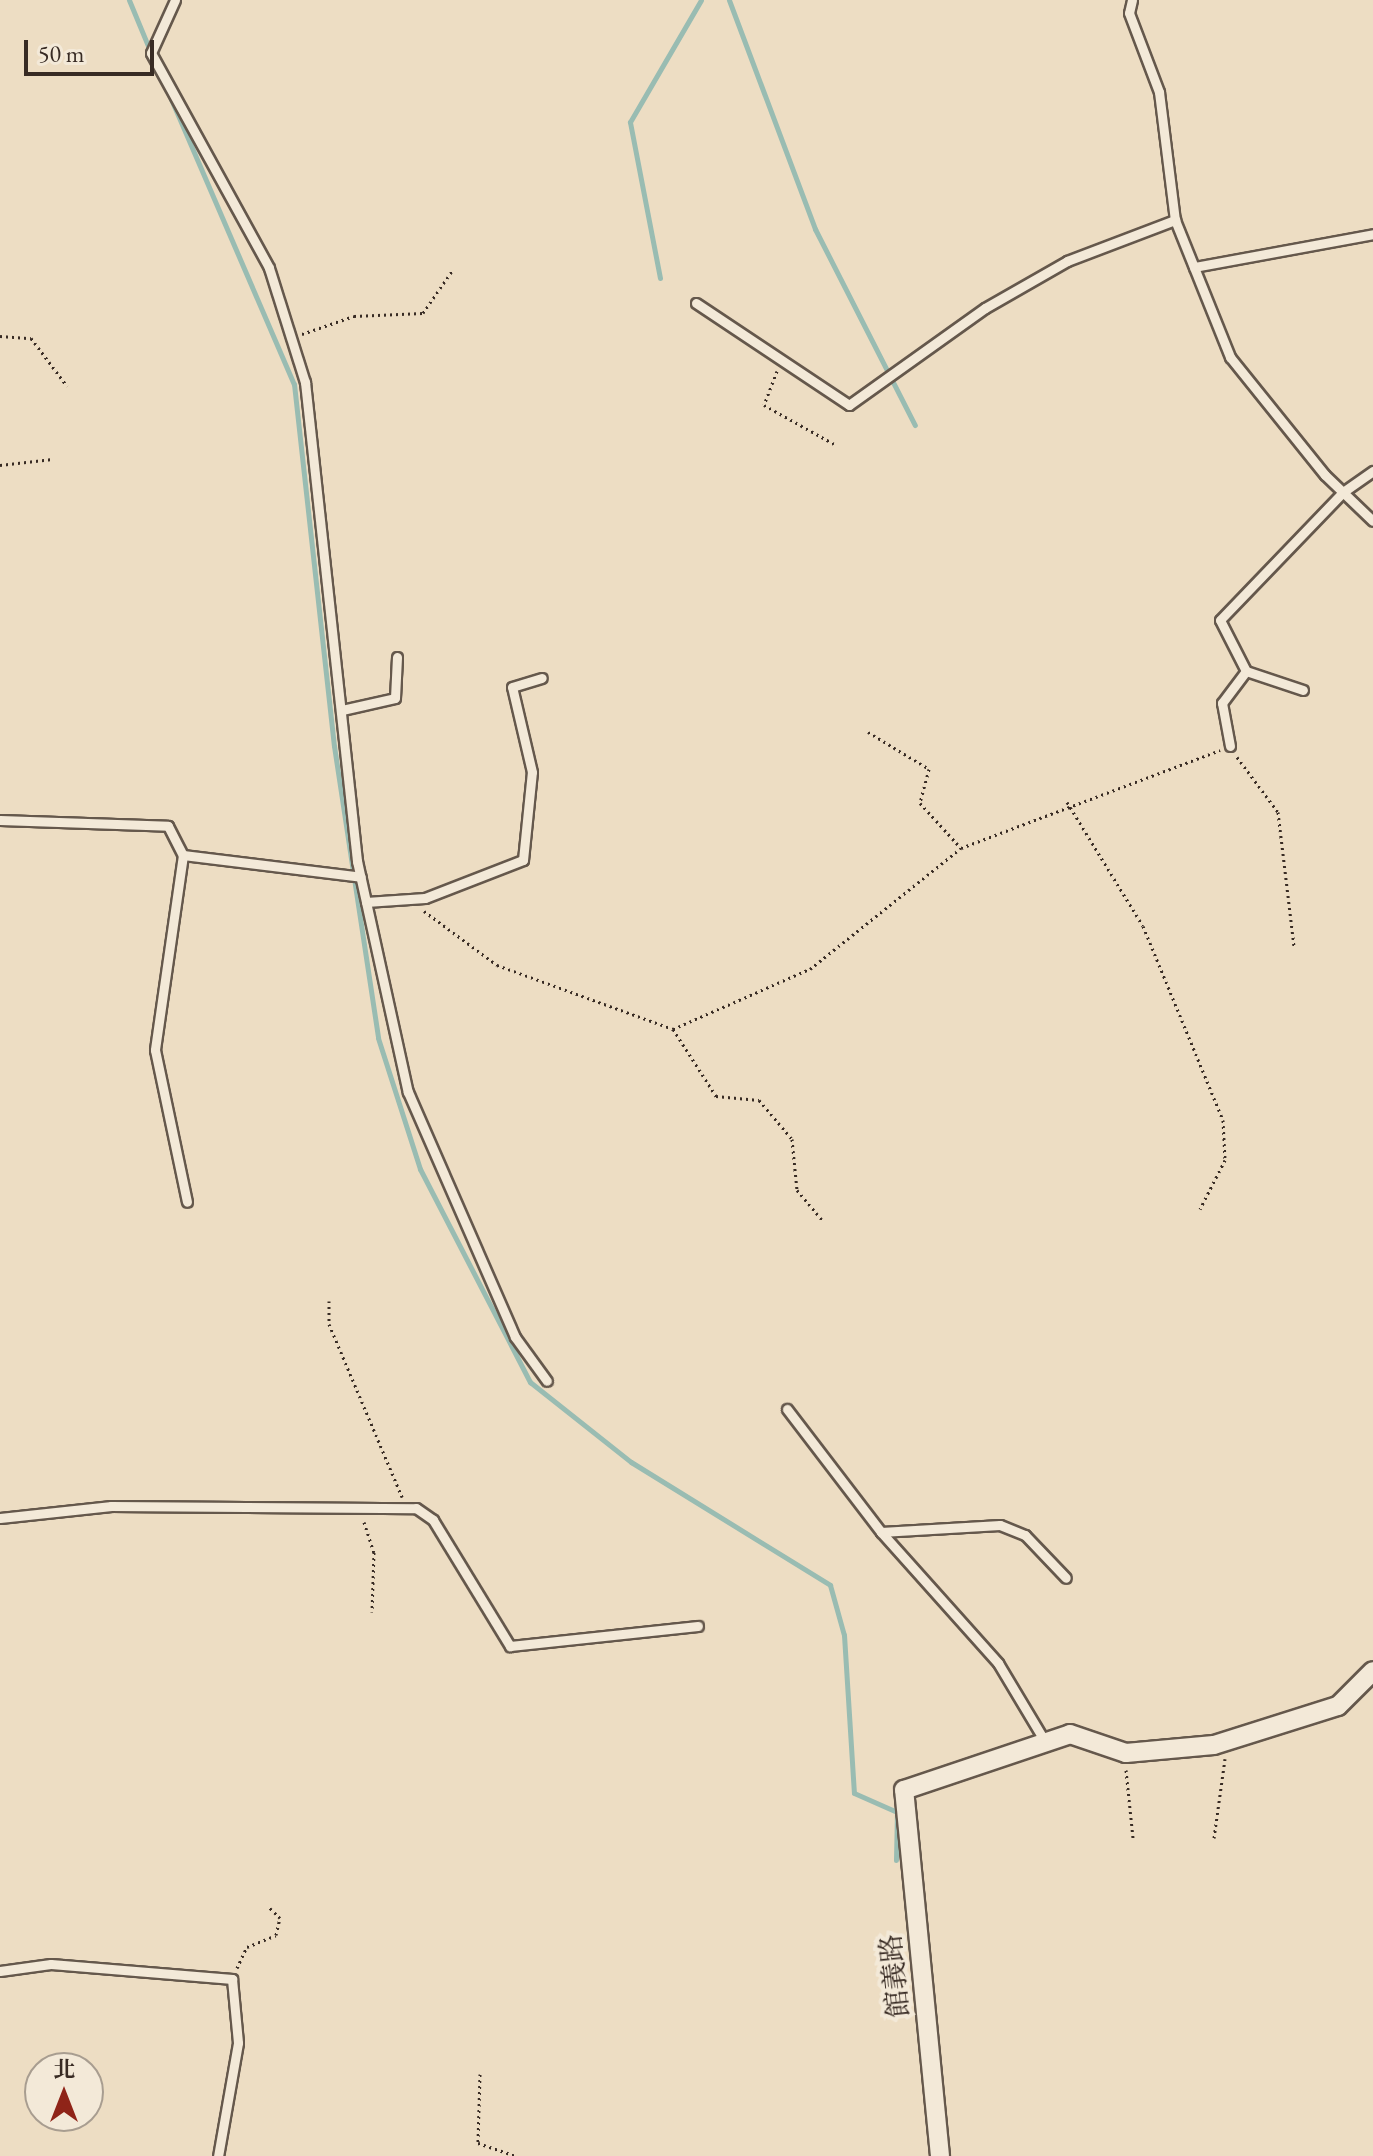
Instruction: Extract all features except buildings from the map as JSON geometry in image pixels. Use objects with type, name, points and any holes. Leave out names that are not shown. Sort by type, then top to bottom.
[{"type":"street","points":[[1044,1740],[1070,1734],[1126,1753],[1226,1742],[1338,1706],[1373,1671]]},
{"type":"street","name":"館義路","points":[[940,2156],[904,1790],[1044,1740]]},
{"type":"lane","points":[[175,0],[151,53],[269,268],[305,382],[361,877],[408,1092],[515,1337],[547,1381]]},
{"type":"lane","points":[[1132,0],[1129,13],[1159,92],[1175,220],[1230,357],[1343,492],[1373,521]]},
{"type":"lane","points":[[696,303],[849,405],[998,300],[1067,261],[1175,220]]},
{"type":"lane","points":[[1194,267],[1373,234]]},
{"type":"lane","points":[[1303,690],[1246,671],[1220,620],[1343,492],[1373,471]]},
{"type":"lane","points":[[342,710],[395,698],[397,657]]},
{"type":"lane","points":[[1230,746],[1222,703],[1246,671]]},
{"type":"lane","points":[[366,902],[408,900],[523,860],[532,772],[512,687],[542,678]]},
{"type":"lane","points":[[0,820],[168,826],[183,855],[155,1050],[187,1202]]},
{"type":"lane","points":[[183,855],[361,877]]},
{"type":"lane","points":[[787,1409],[881,1532],[998,1663],[1044,1740]]},
{"type":"lane","points":[[0,1518],[111,1506],[407,1507],[433,1520],[510,1646],[698,1626]]},
{"type":"lane","points":[[881,1532],[1000,1525],[1025,1535],[1066,1578]]},
{"type":"lane","points":[[0,1971],[51,1964],[232,1979],[238,2043],[218,2156]]},
{"type":"path","points":[[291,338],[354,316],[423,313],[452,271]]},
{"type":"path","points":[[0,336],[31,338],[67,386]]},
{"type":"path","points":[[781,361],[764,405],[834,444]]},
{"type":"path","points":[[0,465],[53,459]]},
{"type":"path","points":[[868,732],[929,769],[920,803],[961,848]]},
{"type":"path","points":[[673,1029],[810,969],[961,848],[1067,802],[1230,746],[1278,812],[1294,947]]},
{"type":"path","points":[[1067,802],[1143,926],[1223,1120],[1225,1160],[1200,1209]]},
{"type":"path","points":[[408,900],[497,965],[673,1029],[716,1096],[759,1100],[792,1139],[797,1190],[822,1220]]},
{"type":"path","points":[[329,1301],[329,1324],[407,1507]]},
{"type":"path","points":[[359,1507],[374,1552],[372,1612]]},
{"type":"path","points":[[1214,1838],[1226,1742]]},
{"type":"path","points":[[1126,1753],[1133,1838]]},
{"type":"path","points":[[232,1979],[247,1947],[276,1935],[280,1918],[269,1907]]},
{"type":"path","points":[[480,2074],[478,2143],[516,2156]]},
{"type":"waterway","points":[[129,0],[151,53]]},
{"type":"waterway","points":[[660,278],[630,122],[701,0]]},
{"type":"waterway","points":[[729,0],[815,229],[915,425]]},
{"type":"waterway","points":[[168,92],[294,384],[334,746],[378,1038],[420,1169],[530,1382],[631,1462],[830,1585],[844,1635],[854,1793],[897,1812],[896,1860]]}]
